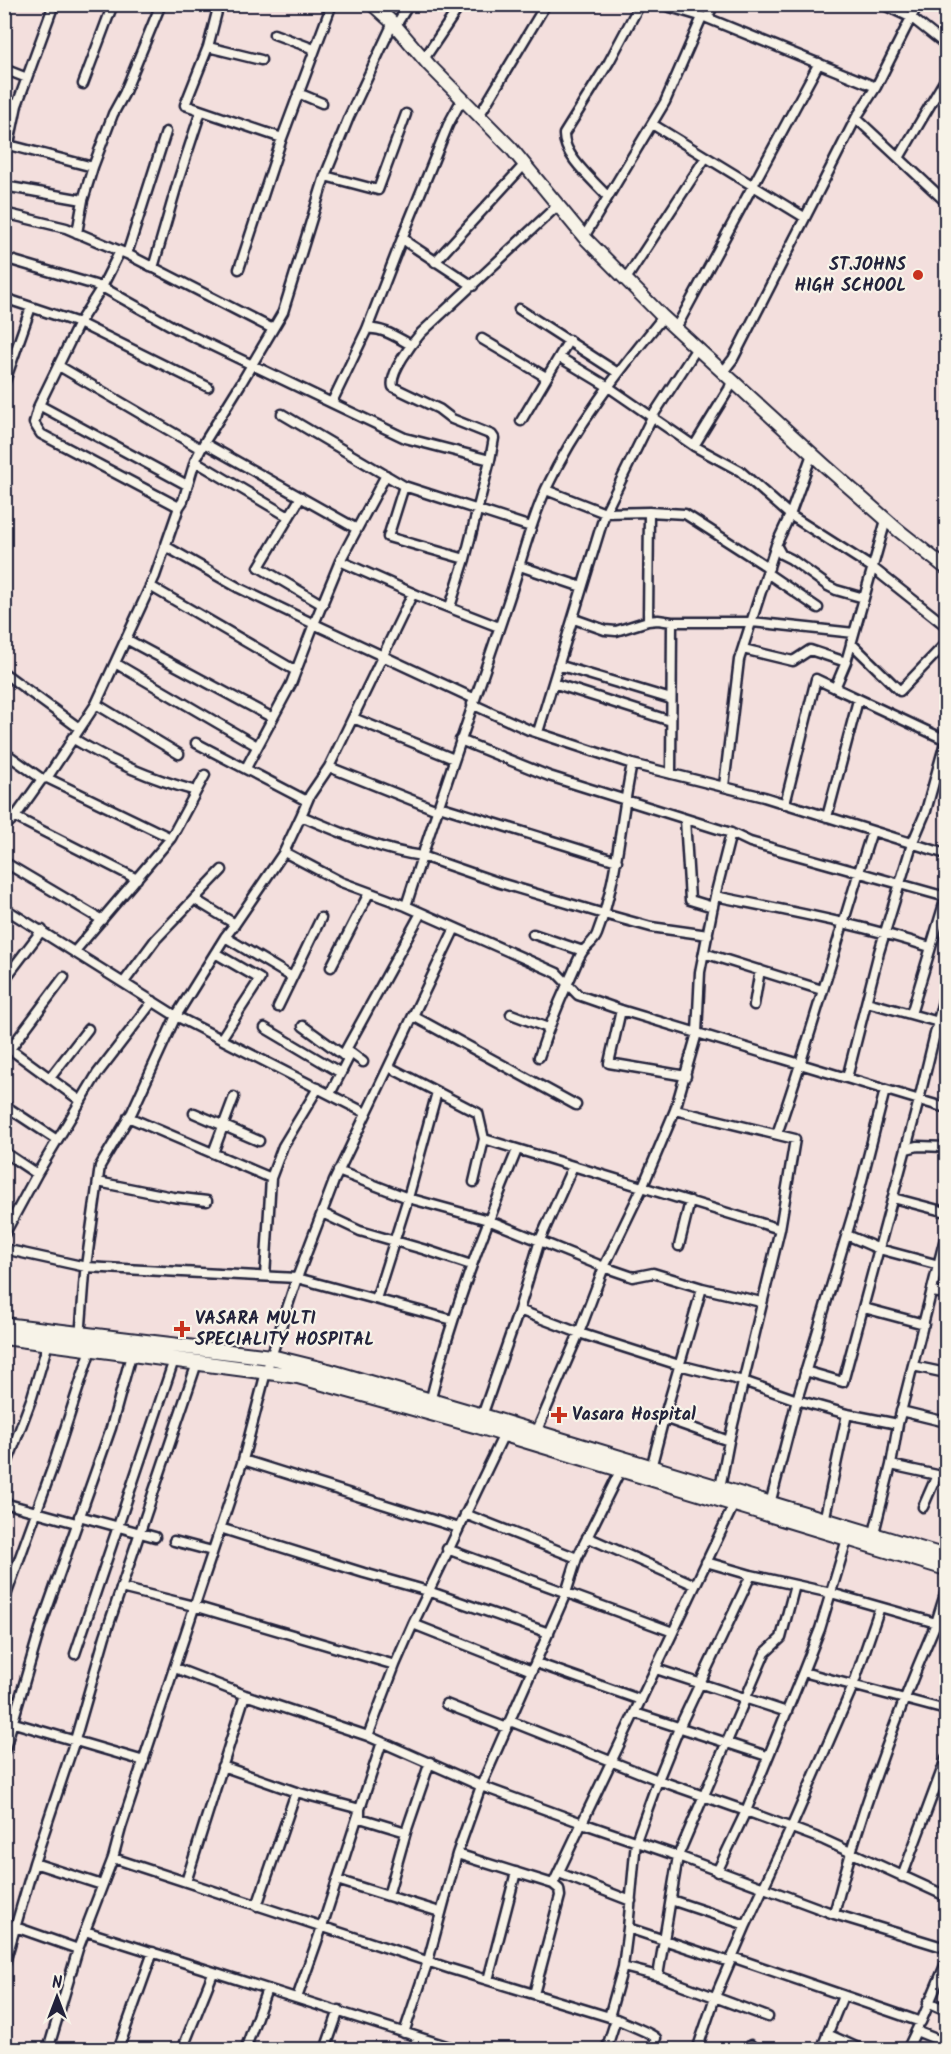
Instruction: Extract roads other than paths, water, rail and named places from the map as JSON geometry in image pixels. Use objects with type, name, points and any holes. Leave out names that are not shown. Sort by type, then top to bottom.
[{"type":"main road","points":[[4,1325],[131,1355],[298,1376],[504,1434],[534,1437],[720,1488],[737,1499],[847,1539],[872,1541],[946,1557]]},
{"type":"main road","points":[[4,1337],[48,1343],[271,1357],[328,1371],[482,1416],[620,1471],[737,1499],[770,1504],[824,1521],[946,1568]]},
{"type":"street","points":[[54,4],[17,105],[7,144],[93,167]]},
{"type":"street","points":[[83,84],[113,4]]},
{"type":"street","points":[[77,232],[83,200],[93,167],[113,114],[124,94],[161,4]]},
{"type":"street","points":[[219,4],[208,47],[184,105],[282,138]]},
{"type":"street","points":[[239,269],[282,138],[332,4]]},
{"type":"street","points":[[372,4],[525,164],[584,237],[663,317],[812,454],[946,568]]},
{"type":"street","points":[[4,827],[15,817],[96,704],[150,586],[202,446],[283,312],[325,176],[349,117],[394,25],[409,4]]},
{"type":"street","points":[[424,59],[461,4]]},
{"type":"street","points":[[479,116],[546,4]]},
{"type":"street","points":[[608,197],[570,155],[564,142],[564,134],[609,62],[640,4]]},
{"type":"street","points":[[660,4],[704,17],[876,87]]},
{"type":"street","points":[[584,237],[665,102],[704,17],[714,4]]},
{"type":"street","points":[[882,4],[912,18],[946,45]]},
{"type":"street","points":[[694,446],[729,389],[727,376],[733,359],[804,217],[856,118],[876,87],[918,4]]},
{"type":"street","points":[[274,34],[314,50]]},
{"type":"street","points":[[208,47],[261,60]]},
{"type":"street","points":[[676,328],[819,63]]},
{"type":"street","points":[[4,69],[27,78]]},
{"type":"street","points":[[899,158],[946,78]]},
{"type":"street","points":[[298,93],[322,103]]},
{"type":"street","points":[[332,402],[367,329],[448,125],[462,99]]},
{"type":"street","points":[[4,102],[17,105]]},
{"type":"street","points":[[153,268],[178,178],[201,111]]},
{"type":"street","points":[[325,176],[378,190],[406,114]]},
{"type":"street","points":[[856,118],[944,200]]},
{"type":"street","points":[[652,124],[804,217]]},
{"type":"street","points":[[166,132],[124,253],[79,323],[39,405],[34,423],[40,434],[179,507]]},
{"type":"street","points":[[626,279],[706,157]]},
{"type":"street","points":[[435,262],[525,164]]},
{"type":"street","points":[[4,186],[83,200]]},
{"type":"street","points":[[944,200],[946,188]]},
{"type":"street","points":[[450,607],[465,559],[494,441],[492,435],[452,419],[439,409],[393,387],[394,376],[411,345],[432,322],[558,205]]},
{"type":"street","points":[[4,213],[77,232],[124,253],[273,329]]},
{"type":"street","points":[[403,236],[408,243],[473,286]]},
{"type":"street","points":[[4,258],[102,286],[177,329],[405,438],[490,460]]},
{"type":"street","points":[[4,298],[79,323],[208,387]]},
{"type":"street","points":[[4,384],[31,307]]},
{"type":"street","points":[[519,309],[618,373]]},
{"type":"street","points":[[406,906],[531,527],[546,490],[566,452],[607,386],[663,317]]},
{"type":"street","points":[[367,329],[382,331],[411,345]]},
{"type":"street","points":[[482,339],[546,377]]},
{"type":"street","points":[[521,420],[569,340]]},
{"type":"street","points":[[538,732],[605,513],[652,417],[697,348]]},
{"type":"street","points":[[559,357],[607,386],[694,446],[740,471],[790,515],[873,568],[946,626]]},
{"type":"street","points":[[59,366],[357,529]]},
{"type":"street","points":[[39,405],[187,485]]},
{"type":"street","points":[[282,414],[404,486],[531,527]]},
{"type":"street","points":[[724,786],[739,660],[776,544],[790,515],[812,454]]},
{"type":"street","points":[[195,462],[289,517]]},
{"type":"street","points":[[246,768],[296,671],[340,561],[386,475]]},
{"type":"street","points":[[404,486],[388,537],[465,559]]},
{"type":"street","points":[[546,490],[605,513],[685,514],[768,570],[818,608]]},
{"type":"street","points":[[301,497],[259,567],[323,605]]},
{"type":"street","points":[[648,621],[649,512]]},
{"type":"street","points":[[835,688],[846,662],[886,519]]},
{"type":"street","points":[[776,544],[781,554],[828,586],[864,598]]},
{"type":"street","points":[[165,546],[239,588],[538,732],[632,764],[724,786],[946,854]]},
{"type":"street","points":[[340,561],[499,627]]},
{"type":"street","points":[[520,566],[582,587]]},
{"type":"street","points":[[150,586],[296,671]]},
{"type":"street","points":[[4,1601],[53,1466],[83,1344],[86,1268],[100,1166],[128,1117],[176,1016],[225,937],[284,852],[307,801],[329,767],[413,593]]},
{"type":"street","points":[[574,619],[605,630],[616,631],[648,621],[752,622],[854,633]]},
{"type":"street","points":[[671,774],[672,622]]},
{"type":"street","points":[[126,639],[273,718]]},
{"type":"street","points":[[851,643],[900,691],[946,642]]},
{"type":"street","points":[[743,649],[793,661],[810,650],[846,662]]},
{"type":"street","points":[[115,663],[257,746]]},
{"type":"street","points":[[558,665],[671,699]]},
{"type":"street","points":[[4,673],[79,728]]},
{"type":"street","points":[[785,804],[816,679],[946,740],[926,811],[912,844],[885,932],[847,1078]]},
{"type":"street","points":[[553,683],[671,721]]},
{"type":"street","points":[[827,817],[858,700]]},
{"type":"street","points":[[96,704],[179,754]]},
{"type":"street","points":[[353,718],[454,759]]},
{"type":"street","points":[[72,738],[111,761],[154,780],[196,791]]},
{"type":"street","points":[[460,740],[549,777],[731,833],[750,842],[900,885],[946,895],[911,1014]]},
{"type":"street","points":[[196,743],[307,801]]},
{"type":"street","points":[[4,752],[44,778],[171,838]]},
{"type":"street","points":[[539,1056],[548,1028],[568,983],[583,951],[596,937],[604,914],[617,861],[624,800],[632,764]]},
{"type":"street","points":[[329,767],[438,808],[617,861]]},
{"type":"street","points":[[75,951],[171,838],[205,775]]},
{"type":"street","points":[[301,816],[361,841],[402,853],[422,856],[500,883],[604,914],[651,927],[708,935]]},
{"type":"street","points":[[15,817],[137,879]]},
{"type":"street","points":[[685,819],[690,900],[713,907]]},
{"type":"street","points":[[777,1134],[802,1065],[822,990],[872,831]]},
{"type":"street","points":[[534,1437],[579,1333],[604,1267],[643,1186],[675,1110],[697,1033],[700,972],[715,896],[731,833]]},
{"type":"street","points":[[284,852],[341,882],[406,906],[557,973],[578,995],[946,1108]]},
{"type":"street","points":[[4,862],[102,920]]},
{"type":"street","points":[[124,982],[156,939],[222,870]]},
{"type":"street","points":[[331,967],[369,893]]},
{"type":"street","points":[[715,896],[845,922],[930,947]]},
{"type":"street","points":[[194,899],[235,924]]},
{"type":"street","points":[[4,908],[176,1016],[366,1113]]},
{"type":"street","points":[[330,1094],[341,1073],[347,1054],[421,913]]},
{"type":"street","points":[[278,1007],[321,918]]},
{"type":"street","points":[[48,2049],[78,1948],[113,1858],[243,1460],[266,1372],[297,1278],[338,1172],[455,928]]},
{"type":"street","points":[[4,980],[42,930]]},
{"type":"street","points":[[533,934],[583,951]]},
{"type":"street","points":[[225,937],[292,977]]},
{"type":"street","points":[[215,953],[260,979],[221,1039]]},
{"type":"street","points":[[704,953],[822,990]]},
{"type":"street","points":[[754,1005],[760,970]]},
{"type":"street","points":[[64,977],[7,1047],[81,1101]]},
{"type":"street","points":[[805,1371],[843,1383],[942,1023],[946,988]]},
{"type":"street","points":[[4,1235],[7,1222],[97,1074],[153,1001]]},
{"type":"street","points":[[867,1002],[942,1023]]},
{"type":"street","points":[[621,1010],[609,1063],[686,1076]]},
{"type":"street","points":[[511,1014],[548,1028]]},
{"type":"street","points":[[413,1016],[576,1105]]},
{"type":"street","points":[[303,1026],[363,1062]]},
{"type":"street","points":[[265,1028],[341,1073]]},
{"type":"street","points":[[50,1078],[88,1029]]},
{"type":"street","points":[[388,1067],[478,1113],[484,1139],[474,1182]]},
{"type":"street","points":[[265,1276],[271,1178],[283,1146],[318,1088]]},
{"type":"street","points":[[770,1504],[805,1371],[847,1235],[885,1090]]},
{"type":"street","points":[[376,1299],[408,1198],[437,1092]]},
{"type":"street","points":[[213,1153],[234,1097]]},
{"type":"street","points":[[4,1105],[57,1140]]},
{"type":"street","points":[[675,1110],[795,1139],[780,1229],[761,1302],[720,1488]]},
{"type":"street","points":[[194,1113],[259,1141]]},
{"type":"street","points":[[128,1117],[271,1178]]},
{"type":"street","points":[[484,1139],[780,1229]]},
{"type":"street","points":[[906,1149],[918,1146],[946,1147]]},
{"type":"street","points":[[430,1402],[442,1354],[471,1265],[517,1150]]},
{"type":"street","points":[[4,1152],[37,1174]]},
{"type":"street","points":[[482,1416],[519,1310],[540,1240],[573,1166]]},
{"type":"street","points":[[338,1172],[408,1198],[488,1220],[633,1277],[653,1273],[761,1302]]},
{"type":"street","points":[[98,1182],[173,1197],[207,1201]]},
{"type":"street","points":[[893,1198],[946,1212]]},
{"type":"street","points":[[679,1246],[690,1201]]},
{"type":"street","points":[[322,1213],[360,1231],[471,1265]]},
{"type":"street","points":[[847,1235],[879,1249],[939,1265]]},
{"type":"street","points":[[872,1541],[891,1465],[901,1410],[946,1235]]},
{"type":"street","points":[[4,1249],[86,1268],[297,1278],[453,1320]]},
{"type":"street","points":[[651,1468],[702,1288]]},
{"type":"street","points":[[932,1292],[946,1294]]},
{"type":"street","points":[[864,1308],[924,1324]]},
{"type":"street","points":[[519,1310],[579,1333],[679,1365],[743,1381],[847,1414],[898,1424]]},
{"type":"street","points":[[4,1472],[32,1397],[48,1343]]},
{"type":"street","points":[[4,1752],[8,1721],[111,1428],[131,1355]]},
{"type":"street","points":[[75,1654],[174,1360]]},
{"type":"street","points":[[4,1966],[121,1588],[197,1363]]},
{"type":"street","points":[[913,1366],[946,1373]]},
{"type":"street","points":[[901,1410],[946,1422]]},
{"type":"street","points":[[824,1521],[847,1414]]},
{"type":"street","points":[[664,1418],[729,1441]]},
{"type":"street","points":[[368,1736],[413,1624],[504,1434]]},
{"type":"street","points":[[243,1460],[459,1528]]},
{"type":"street","points":[[891,1465],[946,1478]]},
{"type":"street","points":[[404,2032],[428,1961],[457,1854],[481,1786],[566,1593],[577,1558],[620,1471]]},
{"type":"street","points":[[923,1507],[937,1475]]},
{"type":"street","points":[[553,1884],[737,1499]]},
{"type":"street","points":[[4,1503],[35,1512],[155,1536]]},
{"type":"street","points":[[465,1514],[577,1558]]},
{"type":"street","points":[[220,1528],[428,1591],[549,1633]]},
{"type":"street","points":[[587,1537],[695,1585]]},
{"type":"street","points":[[717,1872],[746,1811],[820,1629],[847,1539]]},
{"type":"street","points":[[174,1542],[212,1551]]},
{"type":"street","points":[[447,1549],[673,1632]]},
{"type":"street","points":[[706,1562],[831,1593],[936,1623]]},
{"type":"street","points":[[606,2049],[623,1967],[636,1841],[679,1728],[751,1575]]},
{"type":"street","points":[[658,1976],[678,1856],[765,1653],[781,1638],[795,1585]]},
{"type":"street","points":[[121,1588],[194,1606],[395,1665]]},
{"type":"street","points":[[834,1914],[849,1852],[903,1699],[936,1623],[946,1591]]},
{"type":"street","points":[[697,2049],[715,1997],[853,1686],[880,1607]]},
{"type":"street","points":[[413,1624],[534,1667],[641,1700]]},
{"type":"street","points":[[175,1668],[245,1695],[368,1736],[481,1786],[678,1856],[762,1889],[834,1914],[946,1948]]},
{"type":"street","points":[[656,1669],[787,1712]]},
{"type":"street","points":[[803,1672],[946,1710]]},
{"type":"street","points":[[186,1882],[245,1695]]},
{"type":"street","points":[[446,1704],[508,1724],[792,1827],[946,1896]]},
{"type":"street","points":[[634,1713],[767,1756]]},
{"type":"street","points":[[8,1721],[144,1761]]},
{"type":"street","points":[[297,1998],[382,1742]]},
{"type":"street","points":[[902,1877],[946,1759]]},
{"type":"street","points":[[388,1896],[406,1832],[430,1762]]},
{"type":"street","points":[[222,1766],[296,1792],[360,1809]]},
{"type":"street","points":[[257,1906],[296,1792]]},
{"type":"street","points":[[360,1809],[360,1818],[406,1832]]},
{"type":"street","points":[[457,1854],[553,1884],[559,1890],[560,1896],[534,1994]]},
{"type":"street","points":[[113,1858],[322,1928],[613,2018],[652,2034],[656,2038],[652,2049]]},
{"type":"street","points":[[34,1863],[102,1886]]},
{"type":"street","points":[[488,1980],[516,1872]]},
{"type":"street","points":[[559,1873],[631,1901]]},
{"type":"street","points":[[337,1880],[440,1912]]},
{"type":"street","points":[[671,1900],[746,1925]]},
{"type":"street","points":[[4,1923],[78,1948]]},
{"type":"street","points":[[628,1928],[921,2022]]},
{"type":"street","points":[[85,1931],[459,2049]]},
{"type":"street","points":[[118,2049],[153,1952]]},
{"type":"street","points":[[907,2049],[946,1964]]},
{"type":"street","points":[[623,1967],[658,1976],[768,2017]]},
{"type":"street","points":[[182,2049],[213,1973]]},
{"type":"street","points":[[245,2049],[267,1989]]},
{"type":"street","points":[[821,2049],[843,1996]]},
{"type":"street","points":[[928,2002],[946,2010]]},
{"type":"street","points":[[325,2049],[339,2010]]},
{"type":"street","points":[[916,2031],[946,2043]]},
{"type":"street","points":[[827,2034],[858,2049]]},
{"type":"street","points":[[414,2049],[417,2037]]},
{"type":"place","name":"ST.JOHNS HIGH SCHOOL","points":[[918,275]]},
{"type":"place","name":"VASARA MULTI SPECIALITY HOSPITAL","points":[[182,1329]]},
{"type":"place","name":"Vasara Hospital","points":[[559,1415]]}]
